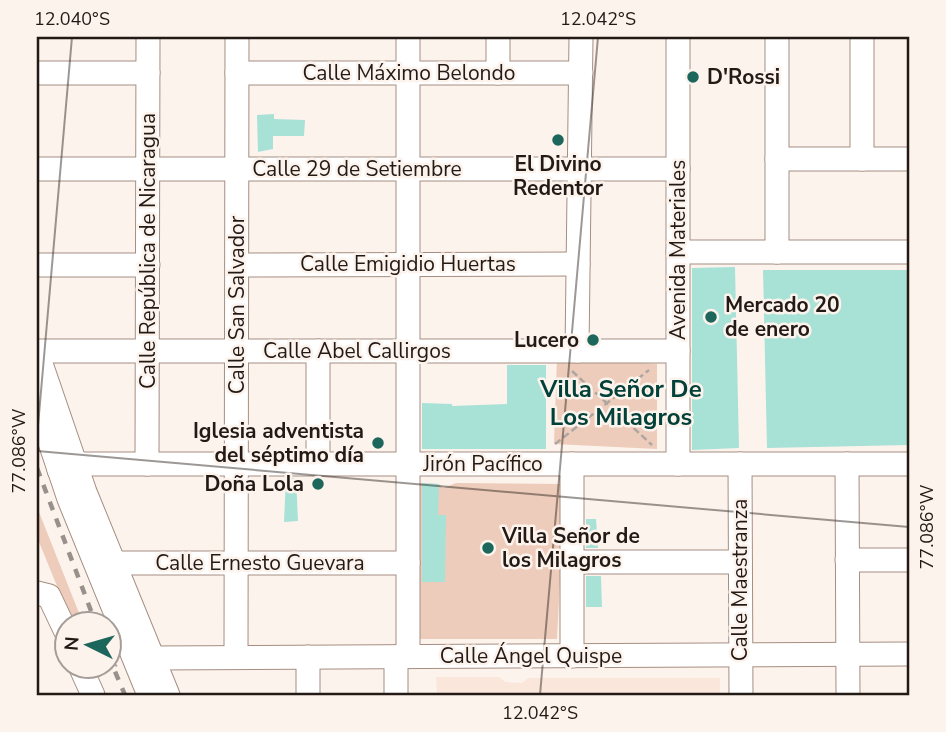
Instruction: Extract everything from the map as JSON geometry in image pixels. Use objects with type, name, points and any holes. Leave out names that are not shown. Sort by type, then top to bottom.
[{"type":"street","name":"Calle República de Nicaragua","points":[[148,37],[148,464]]},
{"type":"street","name":"Calle San Salvador","points":[[236,657],[237,37]]},
{"type":"street","points":[[396,695],[402,656],[408,563],[408,37]]},
{"type":"street","points":[[498,37],[498,73]]},
{"type":"street","points":[[577,351],[581,37]]},
{"type":"street","name":"Avenida Materiales","points":[[678,37],[678,457]]},
{"type":"street","points":[[777,37],[777,252]]},
{"type":"street","points":[[862,37],[862,159]]},
{"type":"street","points":[[37,73],[148,73]]},
{"type":"street","name":"Calle Máximo Belondo","points":[[237,73],[581,73]]},
{"type":"street","points":[[777,159],[909,159]]},
{"type":"street","name":"Calle 29 de Setiembre","points":[[37,169],[678,169]]},
{"type":"street","points":[[678,252],[909,252]]},
{"type":"street","name":"Calle Emigidio Huertas","points":[[237,265],[578,264]]},
{"type":"street","points":[[37,265],[148,265]]},
{"type":"street","points":[[37,351],[67,467],[149,695]]},
{"type":"street","name":"Calle Abel Callirgos","points":[[37,351],[678,351]]},
{"type":"street","points":[[318,351],[318,464]]},
{"type":"street","points":[[37,404],[113,563],[168,695]]},
{"type":"street","name":"Jirón Pacífico","points":[[67,467],[148,464],[562,464],[678,457],[740,464],[909,464]]},
{"type":"street","points":[[562,464],[572,562],[572,656]]},
{"type":"street","name":"Calle Maestranza","points":[[740,464],[740,695]]},
{"type":"street","points":[[847,464],[848,695]]},
{"type":"street","points":[[848,560],[909,560]]},
{"type":"street","points":[[572,562],[740,562]]},
{"type":"street","name":"Calle Ernesto Guevara","points":[[113,563],[408,563]]},
{"type":"street","points":[[37,593],[49,596],[56,610]]},
{"type":"street","name":"Calle Ángel Quispe","points":[[153,658],[909,654]]},
{"type":"street","points":[[308,657],[308,695]]},
{"type":"path","points":[[552,351],[657,449],[678,457]]},
{"type":"path","points":[[562,464],[554,444],[657,364],[678,351]]},
{"type":"shaded area","points":[[557,357],[657,364],[657,449],[554,444]]},
{"type":"shaded area","name":"Villa Señor de los Milagros","points":[[414,483],[439,484],[443,488],[456,483],[565,484],[557,639],[415,639]]},
{"type":"shaded area","points":[[37,507],[78,610],[67,610],[37,537]]},
{"type":"shaded area","points":[[436,677],[499,677],[505,682],[522,683],[528,678],[720,678],[720,695],[437,695]]},
{"type":"building","points":[[274,114],[274,119],[305,120],[304,136],[273,136],[273,149],[258,152],[257,115]]},
{"type":"building","name":"Mercado 20 de enero","points":[[735,267],[739,448],[692,450],[692,268]]},
{"type":"building","points":[[763,270],[909,270],[909,445],[767,448]]},
{"type":"building","points":[[507,365],[546,365],[546,449],[422,449],[422,403],[452,406],[507,404]]},
{"type":"building","points":[[286,478],[296,478],[298,521],[284,522]]},
{"type":"building","points":[[422,483],[439,484],[438,515],[446,515],[445,582],[422,582]]},
{"type":"building","points":[[586,519],[596,519],[598,548],[586,548]]},
{"type":"building","points":[[586,576],[601,576],[602,607],[586,607]]},
{"type":"railway","points":[[37,468],[91,610]]},
{"type":"railway","points":[[119,680],[125,695]]},
{"type":"place","name":"D'Rossi","points":[[693,77]]},
{"type":"place","name":"El Divino Redentor","points":[[558,140]]},
{"type":"place","name":"Mercado 20 de enero","points":[[711,317]]},
{"type":"place","name":"Lucero","points":[[593,340]]},
{"type":"place","name":"Iglesia adventista del séptimo día","points":[[378,443]]},
{"type":"place","name":"Doña Lola","points":[[318,484]]},
{"type":"place","name":"Villa Señor de los Milagros","points":[[488,548]]},
{"type":"district","name":"Villa Señor De Los Milagros","points":[[621,403]]}]
